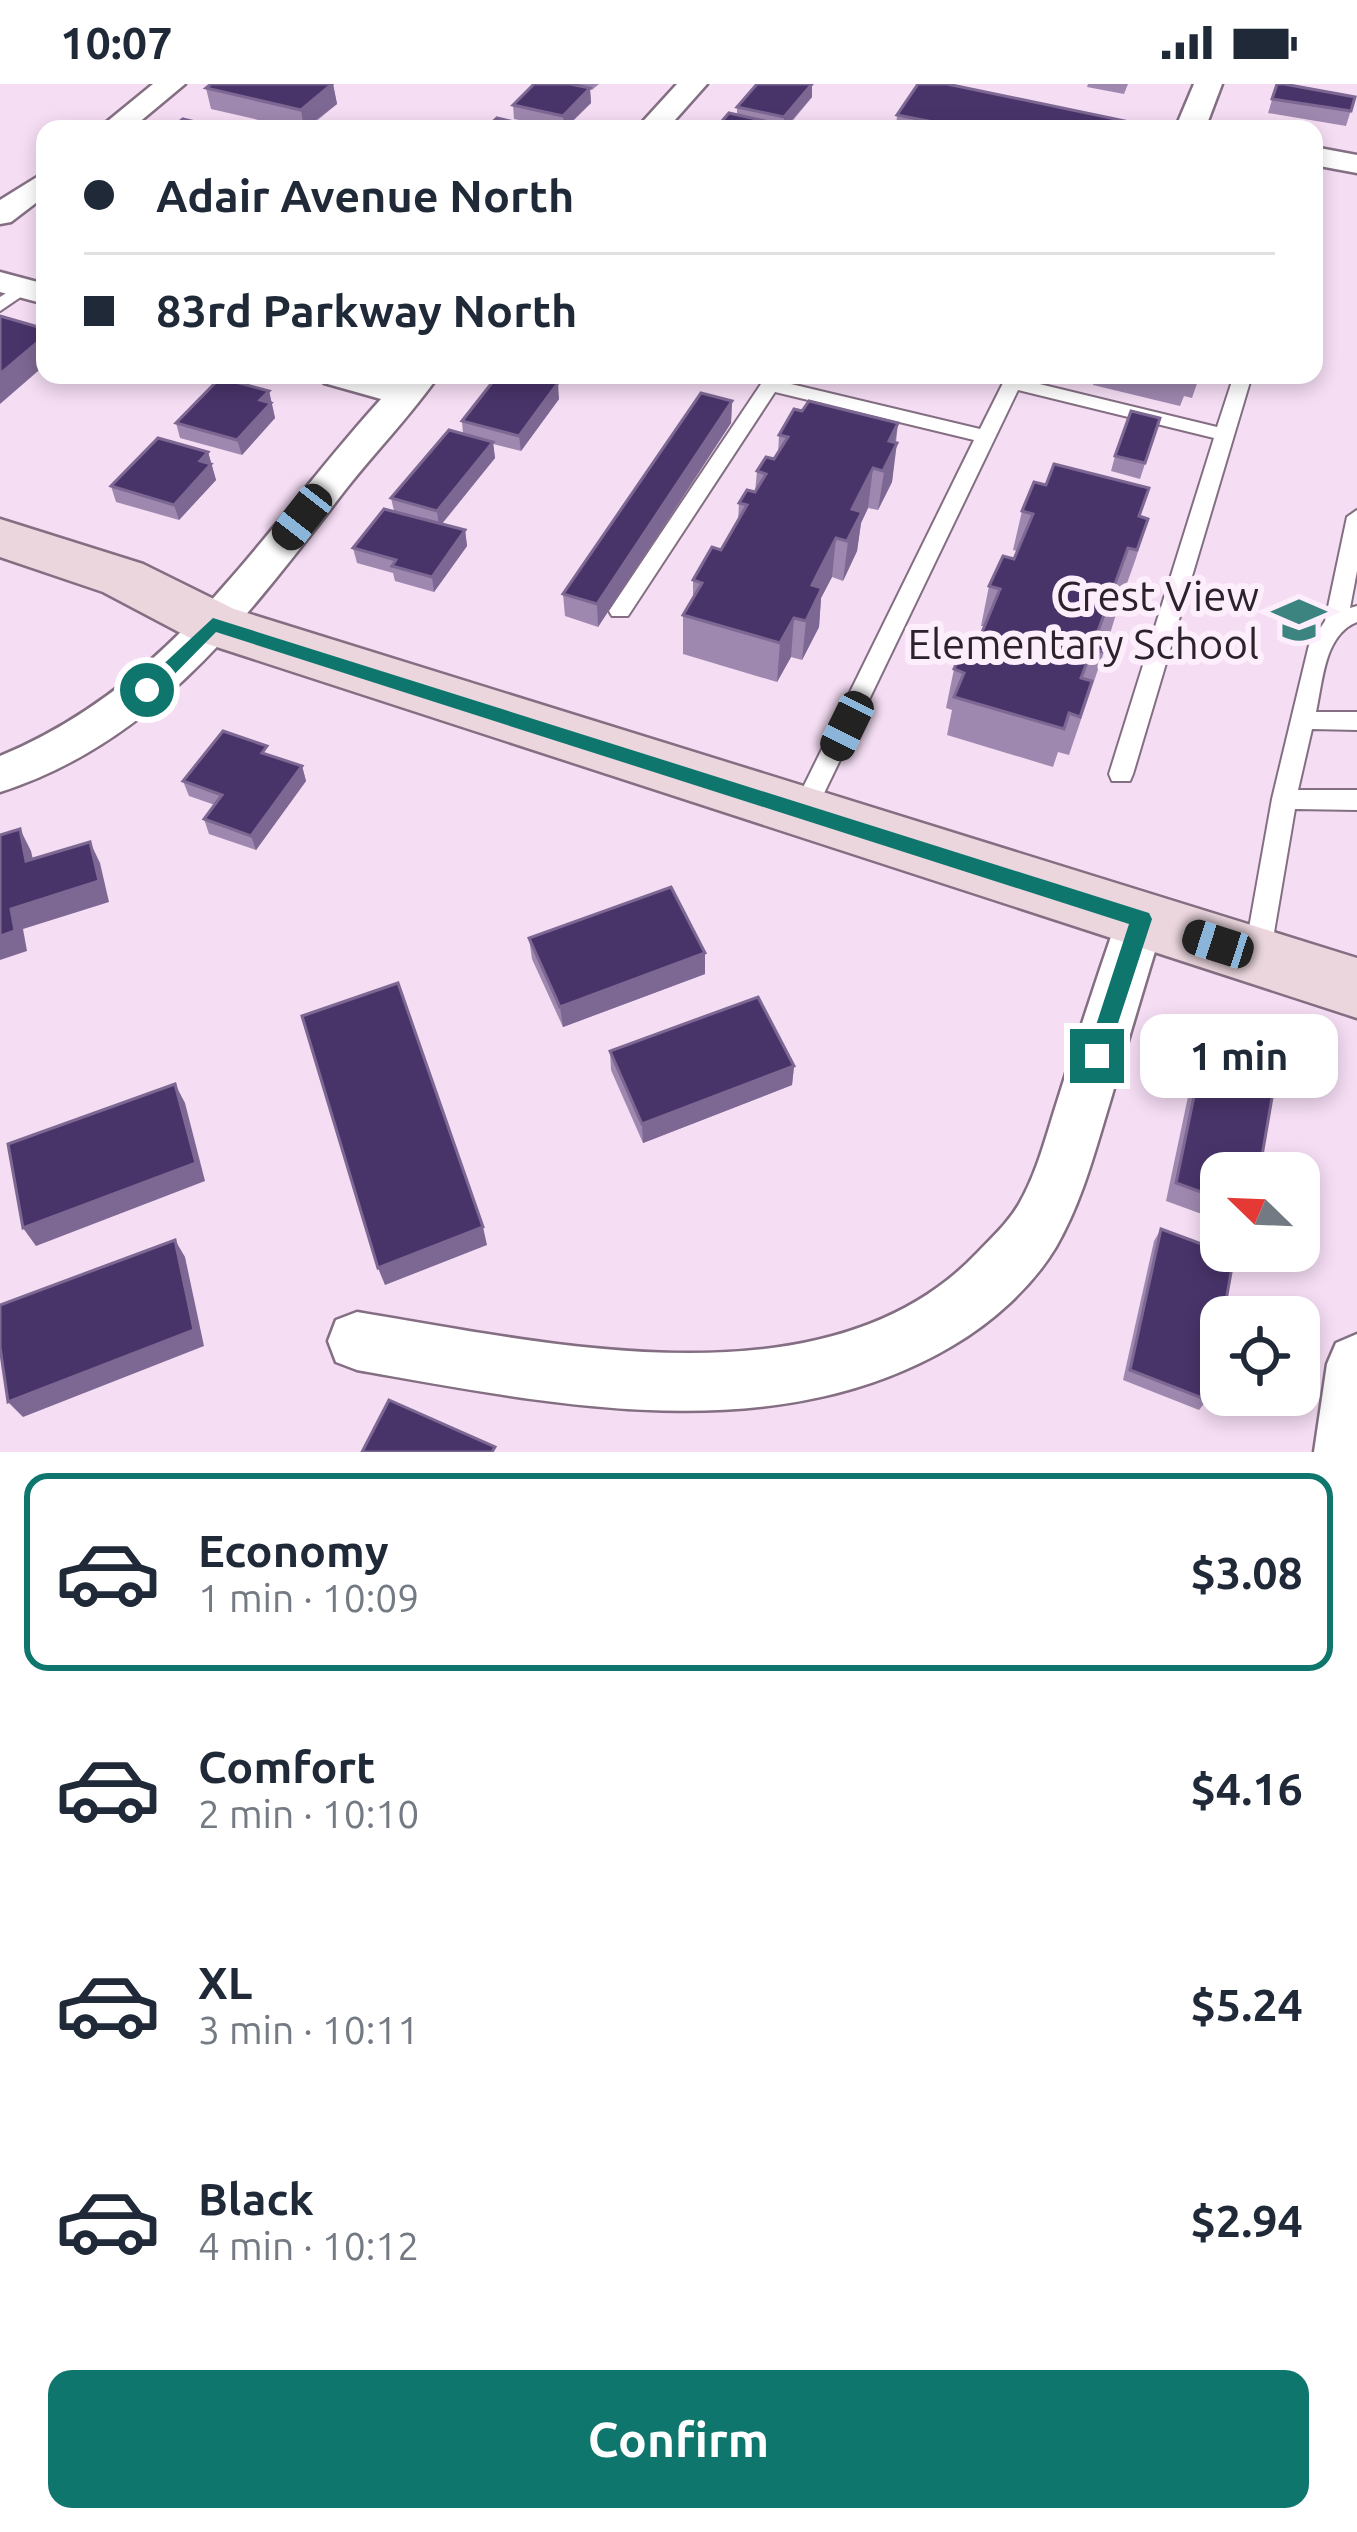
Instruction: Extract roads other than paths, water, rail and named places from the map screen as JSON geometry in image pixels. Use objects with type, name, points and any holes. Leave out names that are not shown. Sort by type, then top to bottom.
[{"type":"main road","points":[[0,537],[123,578],[213,624],[1357,988]]},
{"type":"main road","points":[[0,577],[121,614],[213,624]]},
{"type":"street","points":[[124,120],[171,84]]},
{"type":"street","points":[[659,120],[693,84]]},
{"type":"street","points":[[1194,120],[1208,84]]},
{"type":"street","points":[[1323,158],[1357,164]]},
{"type":"street","points":[[0,215],[36,188]]},
{"type":"street","points":[[0,776],[63,752],[109,724],[213,624],[412,384]]},
{"type":"street","points":[[357,1341],[569,1376],[774,1381],[854,1365],[926,1331],[984,1290],[1030,1237],[1060,1177],[1141,919]]},
{"type":"street","points":[[1345,1452],[1357,1364]]},
{"type":"lane","points":[[620,611],[771,384]]},
{"type":"lane","points":[[789,384],[986,437]]},
{"type":"lane","points":[[803,812],[1012,384]]},
{"type":"lane","points":[[1033,384],[1226,435]]},
{"type":"lane","points":[[1121,774],[1240,384]]},
{"type":"lane","points":[[1257,956],[1284,799],[1320,645],[1346,618],[1357,517]]},
{"type":"lane","points":[[1302,720],[1357,721]]},
{"type":"lane","points":[[1284,799],[1357,800]]},
{"type":"place","name":"Crest View Elementary School","points":[[1299,620]]}]
